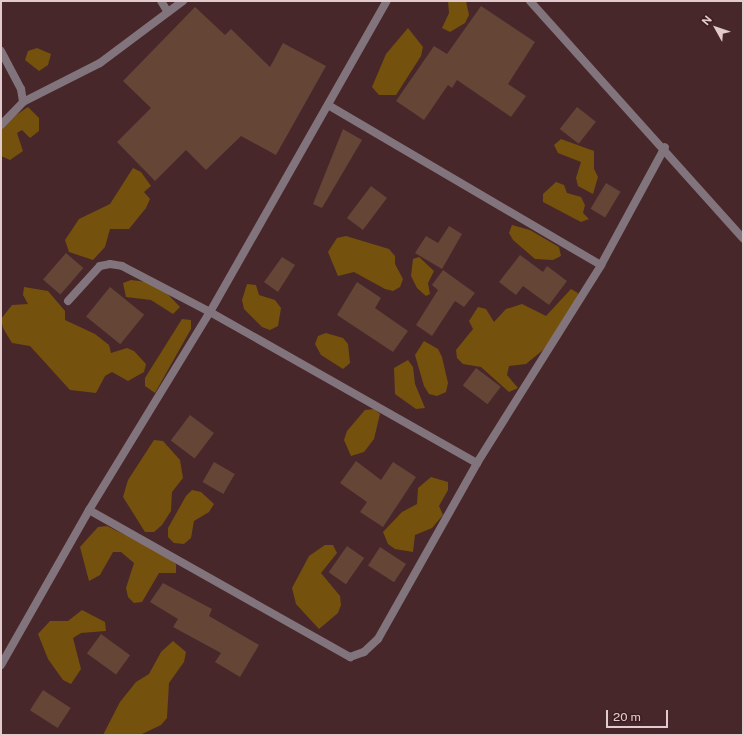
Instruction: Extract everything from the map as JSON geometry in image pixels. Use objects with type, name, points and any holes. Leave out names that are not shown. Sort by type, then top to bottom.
[{"type":"street","points":[[161,1],[168,12]]},
{"type":"street","points":[[1,125],[23,102],[100,63],[183,1]]},
{"type":"street","points":[[1,665],[89,510],[210,312],[328,106],[386,1]]},
{"type":"street","points":[[530,1],[665,148],[743,238]]},
{"type":"street","points":[[1,51],[21,89],[23,102]]},
{"type":"street","points":[[328,106],[601,265]]},
{"type":"street","points":[[89,510],[350,657],[378,639],[477,463],[601,265],[665,148]]},
{"type":"street","points":[[68,301],[100,266],[110,264],[122,266],[210,312],[477,463]]},
{"type":"shaded area","points":[[448,1],[466,1],[469,15],[465,23],[450,32],[442,28],[449,13]]},
{"type":"shaded area","points":[[408,28],[423,47],[421,56],[396,95],[379,95],[372,87],[386,54]]},
{"type":"shaded area","points":[[37,48],[51,54],[48,65],[39,71],[25,60],[28,51]]},
{"type":"shaded area","points":[[28,107],[39,118],[39,131],[30,138],[22,130],[17,133],[23,151],[10,160],[1,156],[1,125]]},
{"type":"shaded area","points":[[561,139],[594,151],[594,169],[598,177],[593,194],[578,186],[576,178],[581,162],[558,153],[554,145]]},
{"type":"shaded area","points":[[133,168],[141,172],[151,186],[144,192],[150,199],[146,208],[129,229],[110,229],[105,247],[93,260],[69,252],[65,240],[79,219],[110,204]]},
{"type":"shaded area","points":[[556,182],[564,185],[567,193],[581,197],[585,205],[583,213],[589,219],[581,222],[543,202],[543,194]]},
{"type":"shaded area","points":[[512,225],[530,230],[559,247],[561,256],[553,260],[535,259],[513,240],[509,233]]},
{"type":"shaded area","points":[[346,236],[389,249],[395,256],[395,264],[403,279],[400,287],[393,291],[385,289],[354,272],[338,276],[328,252],[337,238]]},
{"type":"shaded area","points":[[419,257],[434,271],[428,283],[430,294],[426,296],[417,288],[411,276],[413,259]]},
{"type":"shaded area","points":[[131,280],[157,283],[180,307],[173,314],[151,300],[126,297],[123,283]]},
{"type":"shaded area","points":[[247,284],[256,285],[259,295],[275,300],[281,308],[278,326],[270,330],[262,327],[244,309],[242,300]]},
{"type":"shaded area","points":[[24,287],[48,291],[65,311],[65,320],[95,334],[109,345],[111,353],[127,348],[134,351],[146,364],[144,372],[128,381],[112,372],[105,376],[96,393],[70,390],[30,346],[12,343],[3,328],[1,319],[12,305],[28,304],[23,295]]},
{"type":"shaded area","points":[[571,289],[578,293],[577,303],[543,350],[526,364],[509,366],[507,375],[518,388],[509,392],[481,367],[463,364],[457,358],[456,350],[473,329],[469,321],[478,307],[486,309],[494,322],[506,309],[522,304],[546,316]]},
{"type":"shaded area","points":[[182,319],[191,320],[191,329],[155,393],[145,386],[145,378]]},
{"type":"shaded area","points":[[326,333],[343,338],[348,344],[350,363],[343,369],[321,355],[315,344],[318,336]]},
{"type":"shaded area","points":[[424,341],[438,349],[442,357],[448,383],[446,392],[437,396],[429,394],[424,386],[415,355]]},
{"type":"shaded area","points":[[408,360],[413,367],[415,384],[425,408],[416,409],[395,394],[394,368]]},
{"type":"shaded area","points":[[374,409],[380,414],[374,439],[364,452],[351,456],[344,440],[347,431],[365,410]]},
{"type":"shaded area","points":[[154,440],[163,441],[180,460],[183,478],[172,492],[171,511],[162,525],[154,532],[145,532],[123,497],[128,480]]},
{"type":"shaded area","points":[[431,477],[448,482],[448,490],[439,506],[443,515],[432,528],[415,535],[413,552],[395,549],[388,544],[383,532],[402,512],[417,504],[418,488]]},
{"type":"shaded area","points":[[192,490],[201,492],[214,504],[209,512],[194,521],[191,538],[184,544],[174,543],[168,537],[168,528],[186,496]]},
{"type":"shaded area","points":[[107,526],[162,553],[176,564],[176,573],[159,573],[142,602],[134,603],[128,597],[126,588],[134,563],[121,552],[113,552],[100,575],[89,581],[80,547],[98,527]]},
{"type":"shaded area","points":[[325,545],[333,545],[337,553],[321,573],[340,596],[341,605],[338,613],[319,629],[296,604],[292,588],[309,556]]},
{"type":"shaded area","points":[[82,610],[105,622],[106,631],[81,633],[73,638],[81,669],[71,684],[63,680],[48,659],[38,634],[50,621],[68,621]]},
{"type":"shaded area","points":[[173,641],[186,652],[184,662],[169,683],[167,718],[161,725],[140,735],[103,735],[120,702],[136,682],[149,674],[161,652]]},
{"type":"building","points":[[481,6],[535,42],[508,84],[526,96],[511,117],[457,80],[452,88],[448,85],[424,120],[396,101],[434,46],[447,54]]},
{"type":"building","points":[[195,7],[225,35],[231,29],[270,67],[283,43],[326,66],[276,155],[241,136],[206,170],[186,150],[155,181],[117,142],[151,108],[123,81]]},
{"type":"building","points":[[577,107],[596,122],[579,144],[560,129]]},
{"type":"building","points":[[343,129],[362,140],[322,208],[313,204]]},
{"type":"building","points":[[606,183],[621,192],[605,217],[591,209]]},
{"type":"building","points":[[371,186],[387,198],[363,230],[347,218]]},
{"type":"building","points":[[449,226],[462,234],[442,269],[415,253],[426,236],[438,243]]},
{"type":"building","points":[[66,253],[83,268],[60,295],[43,279]]},
{"type":"building","points":[[520,255],[543,272],[547,266],[567,281],[549,305],[523,286],[516,295],[499,282]]},
{"type":"building","points":[[282,257],[295,265],[278,292],[264,282]]},
{"type":"building","points":[[443,270],[475,293],[464,307],[455,301],[432,336],[416,325],[438,290],[432,285]]},
{"type":"building","points":[[357,282],[381,298],[375,308],[408,331],[393,352],[337,315]]},
{"type":"building","points":[[110,287],[144,315],[120,344],[86,317]]},
{"type":"building","points":[[476,368],[501,387],[488,404],[463,386]]},
{"type":"building","points":[[190,415],[214,433],[195,459],[171,441]]},
{"type":"building","points":[[356,461],[381,480],[393,462],[416,477],[383,527],[360,512],[367,502],[340,483]]},
{"type":"building","points":[[214,462],[235,474],[223,494],[202,482]]},
{"type":"building","points":[[347,546],[364,558],[346,584],[329,572]]},
{"type":"building","points":[[380,547],[406,564],[394,582],[368,565]]},
{"type":"building","points":[[163,583],[212,609],[209,616],[259,645],[240,677],[215,662],[221,653],[173,627],[178,619],[150,602]]},
{"type":"building","points":[[101,634],[130,655],[116,675],[87,653]]},
{"type":"building","points":[[43,690],[71,708],[58,728],[30,710]]}]
